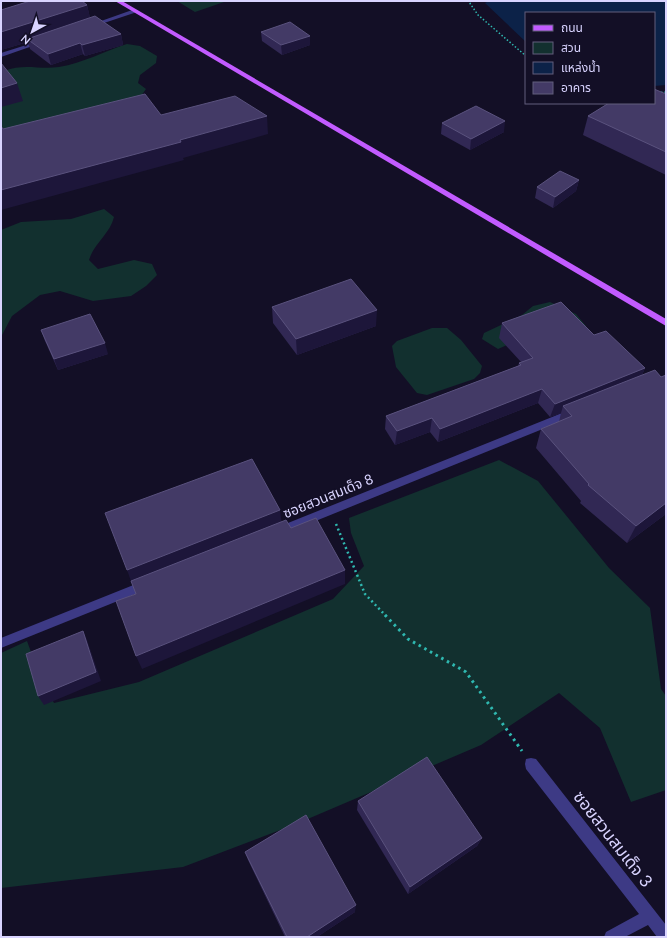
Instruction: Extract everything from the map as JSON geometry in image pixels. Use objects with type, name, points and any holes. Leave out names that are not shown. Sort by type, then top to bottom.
[{"type":"main road","points":[[118,1],[666,323]]},
{"type":"street","points":[[83,28],[135,11]]},
{"type":"street","points":[[1,55],[46,40]]},
{"type":"street","name":"ซอยสวนสมเด็จ 8","points":[[264,537],[586,408]]},
{"type":"street","points":[[1,643],[154,581]]},
{"type":"street","name":"ซอยสวนสมเด็จ 3","points":[[532,764],[666,936]]},
{"type":"street","points":[[611,937],[650,916]]},
{"type":"path","points":[[471,1],[469,2],[478,15],[525,55]]},
{"type":"path","points":[[655,93],[666,92]]},
{"type":"path","points":[[330,510],[365,594],[408,639],[466,672],[532,764]]},
{"type":"green space","points":[[177,1],[227,1],[195,12]]},
{"type":"green space","points":[[127,44],[140,46],[157,56],[156,63],[140,75],[138,83],[146,89],[141,96],[13,134],[2,127],[1,109],[4,71],[19,67],[59,67],[85,60]]},
{"type":"green space","points":[[104,209],[114,217],[109,228],[94,248],[89,260],[98,269],[134,260],[152,264],[157,275],[146,286],[131,296],[93,301],[60,291],[40,295],[12,316],[1,337],[1,230],[21,222],[71,219]]},
{"type":"green space","points":[[550,302],[576,314],[586,326],[577,336],[528,336],[498,349],[482,339],[484,333],[522,315],[533,306]]},
{"type":"green space","points":[[432,328],[447,328],[461,340],[482,366],[480,373],[474,379],[427,395],[417,393],[396,367],[392,346],[397,341]]},
{"type":"green space","points":[[499,460],[538,481],[609,568],[650,608],[661,689],[666,696],[666,790],[631,802],[600,728],[559,693],[481,745],[296,824],[183,867],[1,888],[1,653],[27,641],[39,674],[54,703],[139,682],[333,599],[364,566],[351,533],[349,518]]},
{"type":"water","points":[[489,1],[666,1],[666,85],[655,86],[655,12],[525,12],[525,41],[485,3]]},
{"type":"building","points":[[30,1],[82,1],[87,5],[1,32],[1,10]]},
{"type":"building","points":[[95,16],[121,34],[82,45],[80,43],[48,54],[27,39]]},
{"type":"building","points":[[290,22],[310,36],[281,45],[261,32]]},
{"type":"building","points":[[1,63],[17,83],[1,88]]},
{"type":"building","points":[[655,89],[666,94],[666,152],[588,116],[607,104],[655,104]]},
{"type":"building","points":[[145,94],[161,115],[235,96],[267,116],[180,140],[181,142],[1,190],[1,126],[3,129]]},
{"type":"building","points":[[476,106],[505,121],[471,139],[442,123]]},
{"type":"building","points":[[560,171],[579,180],[555,197],[537,187]]},
{"type":"building","points":[[351,279],[377,310],[296,339],[272,307]]},
{"type":"building","points":[[561,302],[594,335],[606,331],[645,368],[555,404],[542,389],[440,429],[432,418],[397,431],[386,416],[521,365],[519,363],[533,358],[502,323]]},
{"type":"building","points":[[90,314],[105,343],[54,359],[41,330]]},
{"type":"building","points":[[655,370],[661,377],[666,375],[666,503],[636,526],[588,485],[589,484],[541,429],[572,416],[563,406]]},
{"type":"building","points":[[252,459],[280,510],[127,570],[105,513]]},
{"type":"building","points":[[316,518],[345,570],[136,656],[116,601],[136,594],[131,581],[286,520],[291,528]]},
{"type":"building","points":[[83,631],[96,672],[38,696],[26,654]]},
{"type":"building","points":[[427,757],[482,838],[410,887],[358,801]]},
{"type":"building","points":[[306,815],[356,905],[307,937],[287,937],[245,852]]}]
